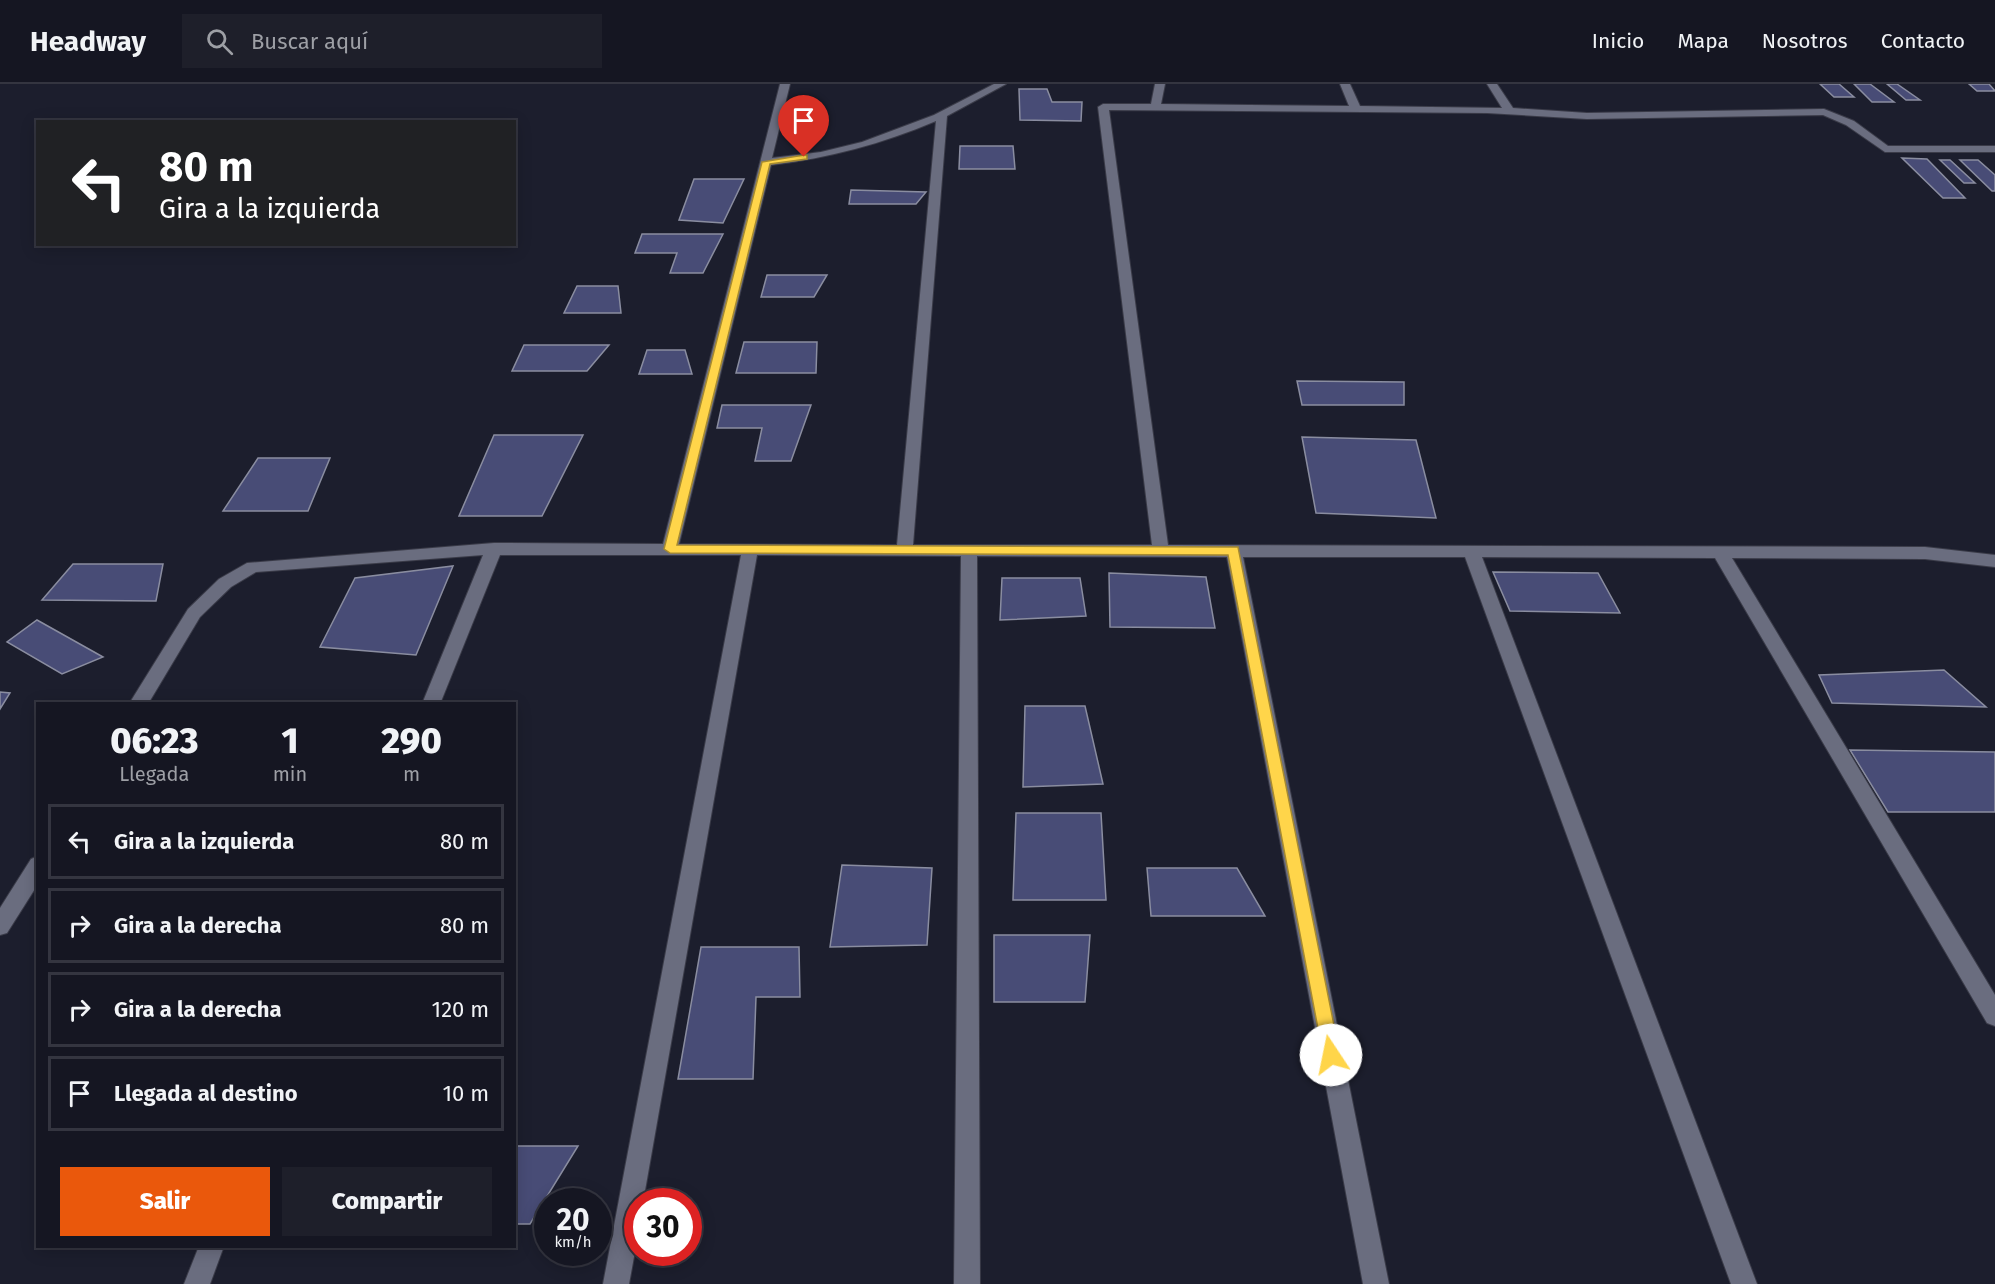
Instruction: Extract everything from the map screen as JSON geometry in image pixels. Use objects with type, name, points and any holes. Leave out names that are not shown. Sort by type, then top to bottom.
[{"type":"street","points":[[670,549],[785,84]]},
{"type":"street","points":[[766,162],[823,155],[882,137],[942,116],[1001,84]]},
{"type":"street","points":[[1155,108],[1160,84]]},
{"type":"street","points":[[1345,84],[1356,109]]},
{"type":"street","points":[[1492,84],[1510,111]]},
{"type":"street","points":[[1161,550],[1103,107],[1510,111],[1587,116],[1824,112],[1851,123],[1885,149],[1995,149]]},
{"type":"street","points":[[904,549],[942,116]]},
{"type":"street","points":[[432,702],[494,549]]},
{"type":"street","points":[[139,702],[194,614],[225,584],[253,567],[494,549],[1925,553],[1995,561]]},
{"type":"street","points":[[616,1284],[750,549]]},
{"type":"street","points":[[967,1284],[969,549]]},
{"type":"street","points":[[1234,550],[1376,1284]]},
{"type":"street","points":[[1471,551],[1744,1284]]},
{"type":"street","points":[[1720,552],[1995,1016]]},
{"type":"street","points":[[0,926],[36,869]]},
{"type":"street","points":[[197,1284],[211,1248]]},
{"type":"building","points":[[1820,84],[1839,84],[1854,97],[1834,97]]},
{"type":"building","points":[[1854,84],[1870,84],[1894,102],[1872,102]]},
{"type":"building","points":[[1887,84],[1897,84],[1920,100],[1906,100]]},
{"type":"building","points":[[1969,84],[1989,84],[1995,91],[1977,91]]},
{"type":"building","points":[[1019,89],[1047,89],[1052,102],[1082,102],[1081,121],[1020,120]]},
{"type":"building","points":[[960,146],[1013,146],[1015,169],[959,169]]},
{"type":"building","points":[[1902,158],[1927,159],[1965,198],[1943,198]]},
{"type":"building","points":[[1940,160],[1950,160],[1975,183],[1964,183]]},
{"type":"building","points":[[1960,160],[1978,160],[1995,175],[1995,191],[1992,191]]},
{"type":"building","points":[[694,179],[744,179],[723,223],[679,220]]},
{"type":"building","points":[[851,190],[926,192],[916,204],[849,204]]},
{"type":"building","points":[[642,234],[723,234],[703,273],[670,273],[677,253],[635,253]]},
{"type":"building","points":[[767,275],[827,275],[814,297],[761,297]]},
{"type":"building","points":[[577,286],[618,286],[621,313],[564,313]]},
{"type":"building","points":[[744,342],[817,342],[816,373],[736,373]]},
{"type":"building","points":[[524,345],[609,345],[587,371],[512,371]]},
{"type":"building","points":[[647,350],[685,350],[692,374],[639,374]]},
{"type":"building","points":[[1297,381],[1404,382],[1404,405],[1302,405]]},
{"type":"building","points":[[722,405],[811,405],[791,461],[755,461],[762,428],[717,428]]},
{"type":"building","points":[[494,435],[583,435],[542,516],[459,516]]},
{"type":"building","points":[[1302,437],[1416,440],[1436,518],[1316,513]]},
{"type":"building","points":[[258,458],[330,458],[308,511],[223,511]]},
{"type":"building","points":[[73,564],[163,564],[156,601],[42,600]]},
{"type":"building","points":[[453,566],[416,655],[320,647],[355,578]]},
{"type":"building","points":[[1493,572],[1598,573],[1620,613],[1510,611]]},
{"type":"building","points":[[1109,573],[1206,577],[1215,628],[1110,627]]},
{"type":"building","points":[[1002,578],[1080,578],[1086,616],[1000,620]]},
{"type":"building","points":[[37,620],[103,657],[62,674],[7,642]]},
{"type":"building","points":[[1944,670],[1986,707],[1832,703],[1819,675]]},
{"type":"building","points":[[0,692],[10,693],[0,709]]},
{"type":"building","points":[[1025,706],[1085,706],[1103,784],[1023,787]]},
{"type":"building","points":[[1850,750],[1995,752],[1995,812],[1888,812]]},
{"type":"building","points":[[1016,813],[1101,813],[1106,900],[1013,900]]},
{"type":"building","points":[[842,865],[932,868],[927,945],[830,947]]},
{"type":"building","points":[[1147,868],[1237,868],[1265,916],[1151,916]]},
{"type":"building","points":[[994,935],[1090,935],[1085,1002],[994,1002]]},
{"type":"building","points":[[701,947],[799,947],[800,997],[756,997],[753,1079],[678,1079]]},
{"type":"building","points":[[516,1146],[578,1146],[552,1188],[534,1188],[534,1218],[530,1224],[516,1224]]},
{"type":"route","points":[[804,157],[766,162],[670,549],[1234,550],[1331,1055]]}]
